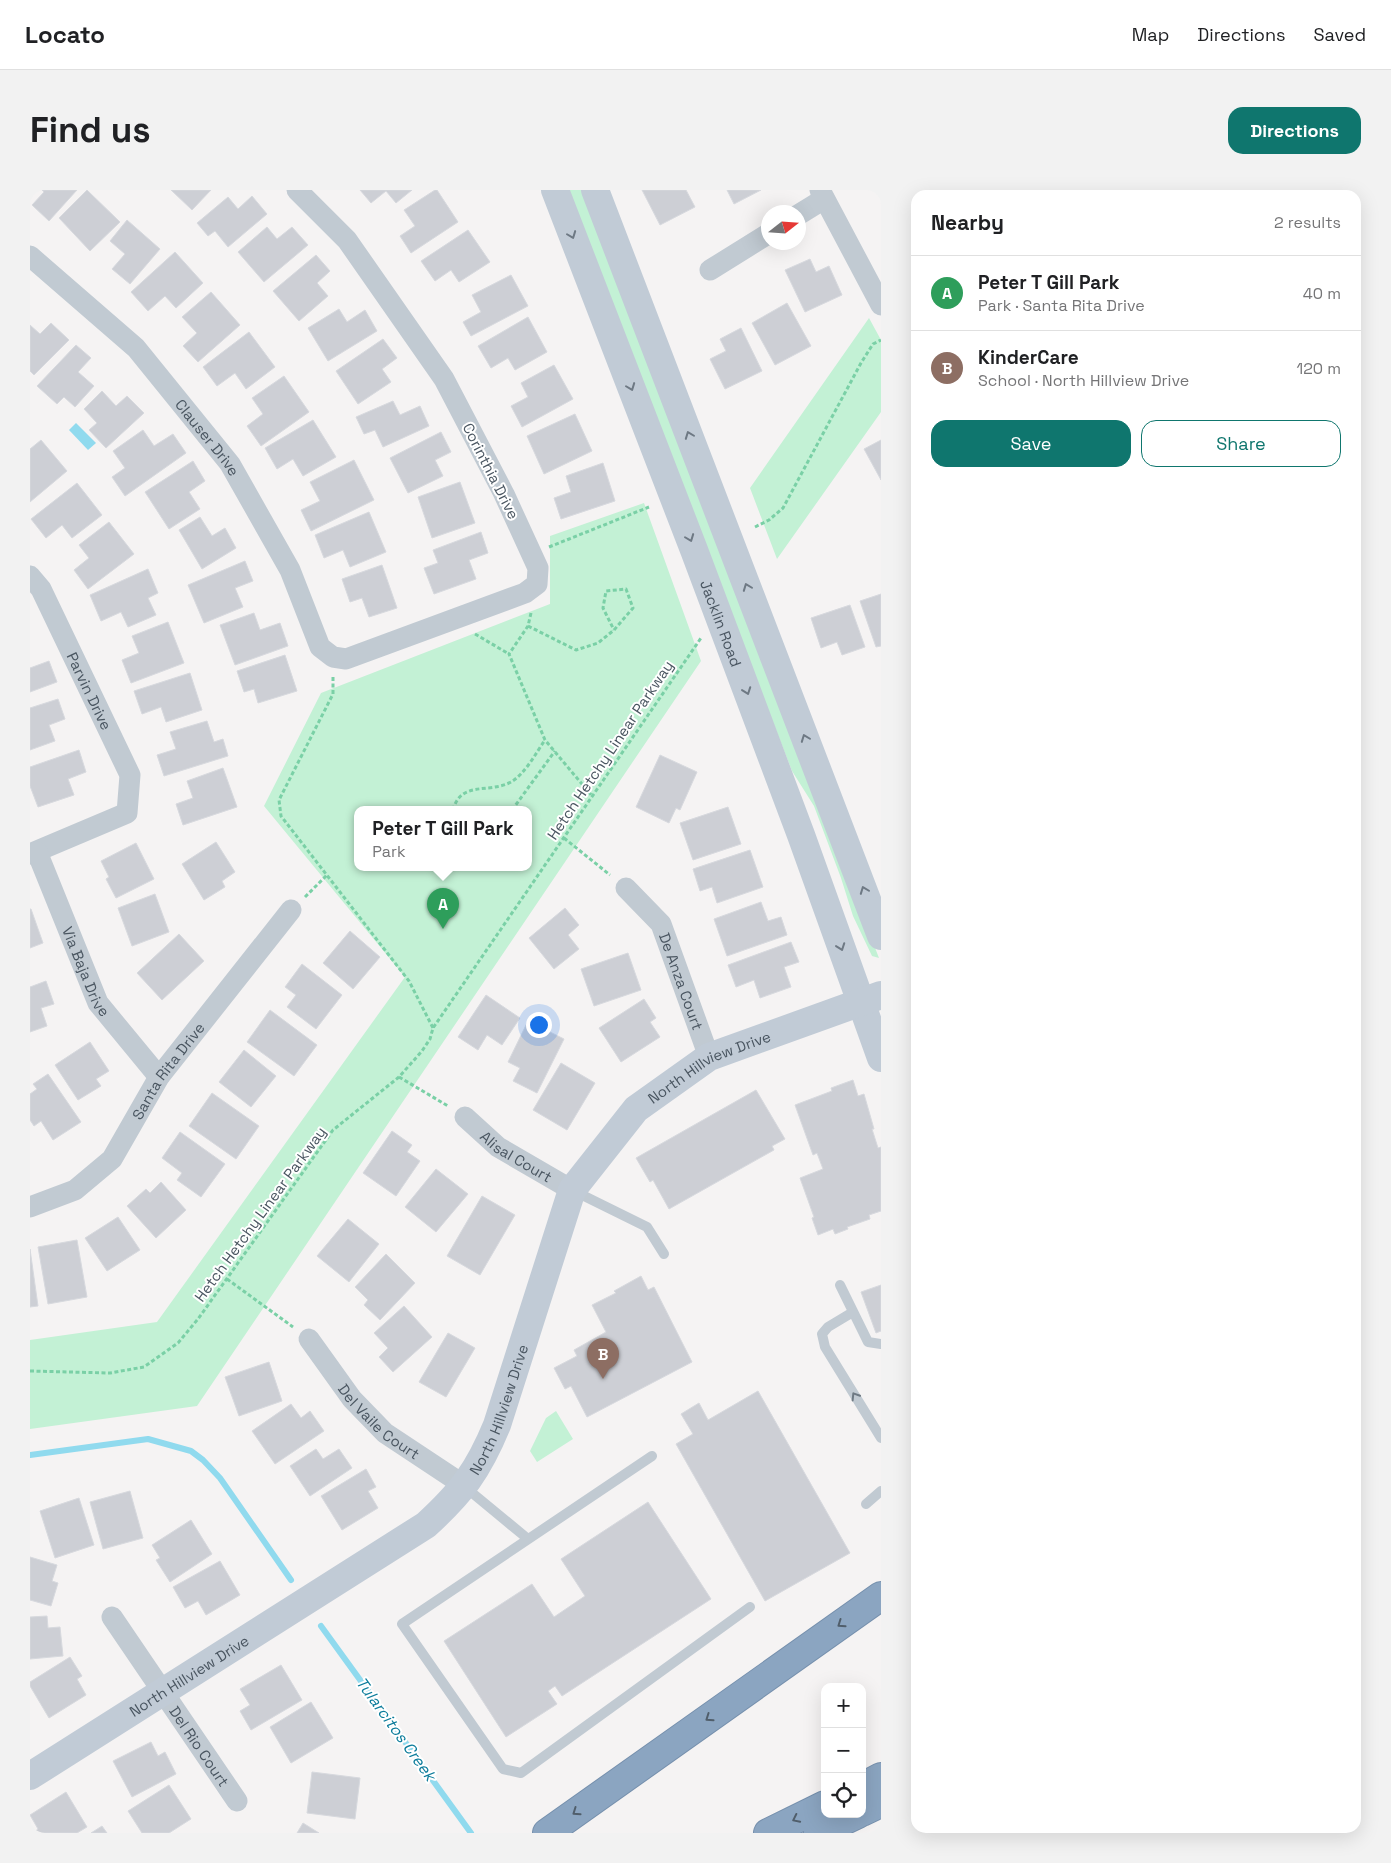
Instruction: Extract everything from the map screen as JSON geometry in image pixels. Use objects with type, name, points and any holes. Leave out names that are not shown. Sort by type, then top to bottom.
[{"type":"highway","points":[[547,1833],[881,1596]]},
{"type":"highway","points":[[866,1784],[881,1777]]},
{"type":"highway","points":[[866,1810],[881,1803]]},
{"type":"highway","points":[[768,1833],[821,1807]]},
{"type":"highway","points":[[818,1833],[850,1818]]},
{"type":"main road","name":"Jacklin Road","points":[[555,190],[694,550],[797,826],[871,999],[881,1058]]},
{"type":"main road","points":[[595,190],[881,936]]},
{"type":"main road","name":"North Hillview Drive","points":[[30,1776],[426,1525],[464,1486],[484,1456],[497,1426],[572,1190],[636,1109],[710,1057],[871,999]]},
{"type":"street","name":"Corinthia Drive","points":[[297,190],[347,240],[444,379],[504,494],[532,554],[538,568],[537,584]]},
{"type":"street","points":[[806,208],[822,195],[881,305]]},
{"type":"street","points":[[710,270],[761,238]]},
{"type":"street","name":"Clauser Drive","points":[[30,256],[136,348],[230,464],[290,570],[320,647],[333,656]]},
{"type":"street","name":"Parvin Drive","points":[[30,576],[41,589],[130,775],[127,813],[34,853]]},
{"type":"street","points":[[333,656],[346,659],[525,593],[537,584]]},
{"type":"street","name":"Via Baja Drive","points":[[34,853],[98,1003],[159,1077]]},
{"type":"street","name":"De Anza Court","points":[[626,888],[661,924],[710,1057]]},
{"type":"street","name":"Santa Rita Drive","points":[[30,1207],[75,1190],[112,1159],[159,1077],[291,910]]},
{"type":"street","name":"Alisal Court","points":[[465,1117],[498,1148],[572,1190]]},
{"type":"street","name":"Del Vaile Court","points":[[309,1339],[352,1399],[385,1433],[464,1486]]},
{"type":"street","name":"Del Rio Court","points":[[112,1617],[236,1801]]},
{"type":"lane","points":[[572,1190],[647,1227],[664,1254]]},
{"type":"lane","points":[[840,1285],[868,1342],[881,1344]]},
{"type":"lane","points":[[853,1312],[828,1327],[822,1334],[825,1347],[881,1438]]},
{"type":"lane","points":[[652,1456],[402,1624],[503,1769],[521,1773],[750,1607]]},
{"type":"lane","points":[[464,1486],[528,1539]]},
{"type":"lane","points":[[866,1504],[881,1491]]},
{"type":"path","points":[[755,527],[775,516],[783,508],[861,363],[873,344],[881,340]]},
{"type":"path","points":[[532,554],[649,507]]},
{"type":"path","points":[[509,654],[528,626],[537,584]]},
{"type":"path","points":[[528,626],[576,650],[598,643],[614,630],[634,608],[626,589],[606,591],[603,608],[614,630]]},
{"type":"path","points":[[452,620],[509,654],[545,740],[592,796]]},
{"type":"path","name":"Hetch Hetchy Linear Parkway","points":[[30,1371],[110,1373],[144,1366],[178,1343],[227,1279],[333,1130],[399,1077],[422,1051],[430,1039],[433,1028],[701,638]]},
{"type":"path","points":[[333,656],[333,694],[279,800],[281,816],[409,981],[433,1028]]},
{"type":"path","points":[[454,806],[455,801],[463,793],[510,782],[520,775],[545,740]]},
{"type":"path","points":[[515,806],[555,750]]},
{"type":"path","points":[[564,838],[626,888]]},
{"type":"path","points":[[291,910],[328,875]]},
{"type":"path","points":[[399,1077],[465,1117]]},
{"type":"path","points":[[227,1279],[309,1339]]},
{"type":"green space","points":[[566,190],[583,190],[879,958],[872,956],[853,916],[814,806],[792,771]]},
{"type":"green space","points":[[869,318],[881,340],[881,412],[777,559],[750,488]]},
{"type":"green space","points":[[644,503],[701,661],[197,1406],[30,1429],[30,1340],[157,1322],[405,977],[264,806],[321,693],[550,604],[550,536]]},
{"type":"green space","points":[[556,1411],[573,1439],[537,1462],[530,1451],[546,1418]]},
{"type":"water","points":[[76,423],[96,443],[88,450],[69,430]]},
{"type":"building","points":[[42,190],[77,190],[49,221],[32,205],[44,192]]},
{"type":"building","points":[[87,190],[120,222],[90,251],[59,218]]},
{"type":"building","points":[[171,190],[211,190],[192,210]]},
{"type":"building","points":[[360,190],[412,190],[396,203],[386,191],[371,203]]},
{"type":"building","points":[[437,190],[458,222],[411,253],[400,236],[415,226],[404,210]]},
{"type":"building","points":[[642,190],[686,190],[695,207],[660,225]]},
{"type":"building","points":[[727,190],[761,190],[734,204]]},
{"type":"building","points":[[252,196],[267,214],[228,247],[215,231],[208,236],[197,223],[228,197],[238,209]]},
{"type":"building","points":[[127,220],[160,249],[130,284],[112,269],[125,254],[110,241]]},
{"type":"building","points":[[267,227],[277,239],[292,227],[308,245],[264,282],[238,252]]},
{"type":"building","points":[[468,230],[490,262],[459,282],[451,270],[435,281],[421,261]]},
{"type":"building","points":[[175,252],[203,283],[176,308],[165,296],[148,311],[131,292]]},
{"type":"building","points":[[316,255],[330,271],[317,283],[328,296],[299,321],[273,291]]},
{"type":"building","points":[[810,259],[816,272],[829,266],[842,295],[805,312],[785,270]]},
{"type":"building","points":[[511,275],[528,306],[471,336],[463,322],[481,312],[472,295]]},
{"type":"building","points":[[211,292],[240,325],[198,362],[183,346],[197,333],[182,317]]},
{"type":"building","points":[[787,303],[811,346],[775,365],[752,323]]},
{"type":"building","points":[[339,309],[347,322],[365,310],[377,331],[328,361],[308,328]]},
{"type":"building","points":[[528,317],[547,352],[515,370],[508,358],[491,368],[478,346]]},
{"type":"building","points":[[51,323],[69,340],[34,375],[30,371],[30,325],[40,334]]},
{"type":"building","points":[[741,328],[762,371],[725,389],[710,359],[726,351],[720,339]]},
{"type":"building","points":[[249,332],[275,367],[246,389],[235,373],[217,386],[203,367]]},
{"type":"building","points":[[383,339],[397,358],[382,369],[391,382],[358,404],[336,371]]},
{"type":"building","points":[[76,345],[91,358],[78,372],[94,386],[75,407],[64,397],[57,404],[37,386]]},
{"type":"building","points":[[554,365],[573,399],[522,427],[511,406],[528,397],[521,383]]},
{"type":"building","points":[[284,376],[309,412],[261,446],[247,426],[263,414],[252,398]]},
{"type":"building","points":[[102,391],[116,406],[127,396],[144,413],[106,448],[89,430],[97,423],[84,409]]},
{"type":"building","points":[[393,401],[400,415],[420,406],[429,426],[383,447],[375,430],[364,434],[356,417]]},
{"type":"building","points":[[575,414],[592,451],[544,474],[527,436]]},
{"type":"building","points":[[313,420],[336,457],[303,476],[293,459],[277,469],[265,448]]},
{"type":"building","points":[[143,430],[154,446],[173,434],[186,453],[125,496],[112,477],[125,468],[113,451]]},
{"type":"building","points":[[441,432],[451,452],[435,460],[443,476],[408,493],[390,458]]},
{"type":"building","points":[[41,440],[67,471],[30,502],[30,449]]},
{"type":"building","points":[[881,440],[881,480],[864,449]]},
{"type":"building","points":[[354,460],[374,500],[311,531],[301,510],[320,501],[310,482]]},
{"type":"building","points":[[193,461],[205,481],[189,492],[200,509],[169,529],[145,492]]},
{"type":"building","points":[[603,463],[615,501],[561,519],[554,498],[571,492],[566,476]]},
{"type":"building","points":[[460,482],[475,523],[432,538],[418,497]]},
{"type":"building","points":[[77,483],[102,515],[72,538],[62,525],[46,538],[31,519]]},
{"type":"building","points":[[369,512],[386,552],[350,567],[343,550],[324,558],[315,535]]},
{"type":"building","points":[[200,517],[212,536],[225,528],[236,548],[202,569],[179,530]]},
{"type":"building","points":[[109,522],[134,554],[88,589],[74,570],[89,558],[79,545]]},
{"type":"building","points":[[481,532],[488,553],[469,560],[476,579],[434,594],[424,568],[438,563],[433,550]]},
{"type":"building","points":[[245,561],[253,581],[235,588],[243,607],[204,623],[188,585]]},
{"type":"building","points":[[382,565],[397,608],[369,617],[362,598],[350,602],[342,579]]},
{"type":"building","points":[[148,569],[158,593],[148,598],[156,615],[128,627],[121,612],[101,621],[90,595]]},
{"type":"building","points":[[881,594],[881,646],[876,647],[860,601]]},
{"type":"building","points":[[850,605],[865,647],[842,655],[837,642],[821,648],[811,618]]},
{"type":"building","points":[[254,613],[260,630],[280,623],[288,646],[235,665],[220,625]]},
{"type":"building","points":[[168,622],[184,663],[131,683],[122,660],[139,653],[132,636]]},
{"type":"building","points":[[285,655],[297,691],[258,703],[254,689],[244,692],[237,671]]},
{"type":"building","points":[[49,661],[57,682],[30,692],[30,668]]},
{"type":"building","points":[[190,673],[202,710],[166,722],[161,707],[142,714],[134,691]]},
{"type":"building","points":[[58,699],[65,719],[49,725],[55,741],[30,750],[30,708]]},
{"type":"building","points":[[207,721],[214,742],[223,739],[228,756],[164,776],[157,755],[176,749],[170,732]]},
{"type":"building","points":[[79,750],[86,772],[68,779],[74,795],[38,807],[30,786],[30,767]]},
{"type":"building","points":[[660,755],[697,772],[680,810],[676,808],[669,823],[636,807]]},
{"type":"building","points":[[223,768],[237,807],[183,825],[176,804],[193,798],[187,781]]},
{"type":"building","points":[[728,807],[741,844],[693,860],[680,823]]},
{"type":"building","points":[[216,842],[235,872],[222,881],[225,887],[204,900],[182,864]]},
{"type":"building","points":[[136,843],[154,879],[116,898],[106,879],[109,877],[101,861]]},
{"type":"building","points":[[750,850],[763,887],[717,903],[712,887],[700,891],[693,869]]},
{"type":"building","points":[[155,894],[169,932],[132,946],[118,908]]},
{"type":"building","points":[[761,902],[768,921],[781,917],[787,935],[727,956],[714,919]]},
{"type":"building","points":[[565,908],[579,925],[568,935],[579,949],[554,969],[529,938]]},
{"type":"building","points":[[30,909],[43,943],[30,948]]},
{"type":"building","points":[[350,931],[380,957],[353,989],[323,963]]},
{"type":"building","points":[[179,934],[204,961],[162,1000],[137,973]]},
{"type":"building","points":[[791,942],[799,962],[784,967],[791,987],[760,998],[754,980],[736,987],[728,965]]},
{"type":"building","points":[[628,953],[641,990],[594,1006],[581,969]]},
{"type":"building","points":[[302,964],[342,995],[316,1029],[287,1007],[296,995],[285,987]]},
{"type":"building","points":[[46,981],[54,1004],[41,1008],[47,1026],[30,1032],[30,987]]},
{"type":"building","points":[[486,995],[520,1018],[502,1045],[487,1035],[478,1050],[458,1037]]},
{"type":"building","points":[[644,999],[656,1018],[650,1022],[660,1037],[621,1062],[599,1028]]},
{"type":"building","points":[[270,1010],[317,1045],[294,1076],[247,1042]]},
{"type":"building","points":[[528,1021],[564,1039],[537,1093],[513,1081],[520,1068],[508,1062]]},
{"type":"building","points":[[90,1042],[109,1071],[96,1079],[101,1086],[78,1100],[55,1065]]},
{"type":"building","points":[[244,1050],[276,1076],[251,1107],[219,1082]]},
{"type":"building","points":[[561,1063],[595,1083],[567,1130],[533,1110]]},
{"type":"building","points":[[48,1074],[81,1122],[53,1140],[41,1121],[34,1126],[30,1120],[30,1094],[37,1089],[33,1084]]},
{"type":"building","points":[[853,1080],[858,1096],[864,1094],[878,1148],[881,1147],[881,1211],[869,1215],[870,1219],[847,1227],[848,1229],[835,1234],[833,1229],[818,1235],[812,1218],[814,1217],[800,1178],[823,1169],[817,1153],[813,1155],[795,1105],[832,1091],[831,1088]]},
{"type":"building","points":[[756,1090],[785,1139],[772,1146],[774,1150],[669,1209],[653,1180],[650,1182],[636,1158]]},
{"type":"building","points":[[212,1093],[259,1126],[236,1159],[189,1126]]},
{"type":"building","points":[[392,1131],[412,1145],[407,1152],[420,1161],[396,1196],[363,1173]]},
{"type":"building","points":[[180,1132],[225,1164],[201,1197],[177,1180],[182,1173],[162,1158]]},
{"type":"building","points":[[436,1169],[468,1194],[436,1232],[405,1207]]},
{"type":"building","points":[[161,1182],[186,1210],[156,1238],[127,1206],[146,1189],[150,1193]]},
{"type":"building","points":[[482,1196],[515,1215],[480,1275],[447,1256]]},
{"type":"building","points":[[118,1217],[140,1250],[107,1271],[85,1238]]},
{"type":"building","points":[[348,1219],[379,1244],[349,1282],[317,1256]]},
{"type":"building","points":[[77,1240],[87,1297],[48,1304],[38,1247]]},
{"type":"building","points":[[30,1249],[38,1306],[30,1307]]},
{"type":"building","points":[[386,1254],[415,1283],[380,1320],[364,1305],[368,1300],[355,1287]]},
{"type":"building","points":[[641,1276],[648,1290],[654,1287],[692,1362],[587,1417],[571,1386],[565,1389],[554,1368],[577,1356],[574,1350],[606,1332],[592,1305],[616,1293],[614,1291]]},
{"type":"building","points":[[881,1285],[881,1331],[876,1333],[861,1292]]},
{"type":"building","points":[[404,1306],[432,1337],[393,1372],[379,1357],[388,1348],[374,1333]]},
{"type":"building","points":[[448,1333],[475,1348],[446,1397],[419,1382]]},
{"type":"building","points":[[269,1362],[282,1401],[239,1416],[225,1377]]},
{"type":"building","points":[[758,1391],[850,1553],[765,1601],[676,1444],[693,1434],[681,1414],[699,1403],[708,1420]]},
{"type":"building","points":[[291,1404],[301,1418],[310,1411],[324,1431],[275,1464],[252,1431]]},
{"type":"building","points":[[316,1449],[323,1459],[339,1449],[352,1468],[310,1496],[290,1466]]},
{"type":"building","points":[[366,1469],[376,1487],[368,1491],[378,1508],[342,1530],[321,1496]]},
{"type":"building","points":[[130,1491],[143,1538],[103,1549],[90,1502]]},
{"type":"building","points":[[79,1498],[94,1545],[55,1558],[40,1511]]},
{"type":"building","points":[[648,1502],[711,1599],[562,1696],[555,1686],[548,1691],[557,1704],[506,1737],[444,1641],[532,1584],[554,1617],[585,1596],[561,1559]]},
{"type":"building","points":[[191,1520],[212,1554],[170,1582],[156,1560],[160,1558],[152,1545]]},
{"type":"building","points":[[30,1557],[57,1565],[52,1581],[58,1583],[51,1606],[30,1600]]},
{"type":"building","points":[[220,1561],[240,1595],[206,1615],[198,1601],[185,1608],[173,1587]]},
{"type":"building","points":[[47,1616],[48,1628],[60,1627],[63,1656],[30,1659],[30,1617]]},
{"type":"building","points":[[70,1657],[82,1676],[77,1679],[86,1695],[49,1718],[30,1686],[30,1682]]},
{"type":"building","points":[[281,1665],[302,1700],[251,1730],[240,1711],[250,1705],[240,1689]]},
{"type":"building","points":[[311,1702],[333,1738],[291,1763],[270,1727]]},
{"type":"building","points":[[151,1742],[158,1756],[165,1752],[176,1774],[132,1797],[113,1761]]},
{"type":"building","points":[[312,1772],[360,1778],[355,1819],[307,1813]]},
{"type":"building","points":[[169,1785],[191,1819],[169,1833],[142,1833],[128,1811]]},
{"type":"building","points":[[66,1792],[87,1827],[77,1833],[33,1833],[38,1829],[30,1815]]},
{"type":"building","points":[[303,1823],[319,1833],[297,1833]]},
{"type":"building","points":[[102,1826],[107,1833],[91,1833]]},
{"type":"waterway","name":"Tularcitos Creek","points":[[30,1455],[148,1439],[191,1451],[203,1460],[220,1478],[291,1580]]},
{"type":"waterway","name":"Tularcitos Creek","points":[[321,1626],[471,1833]]},
{"type":"place","name":"Peter T Gill Park","points":[[443,929]]},
{"type":"place","name":"KinderCare","points":[[603,1379]]}]
